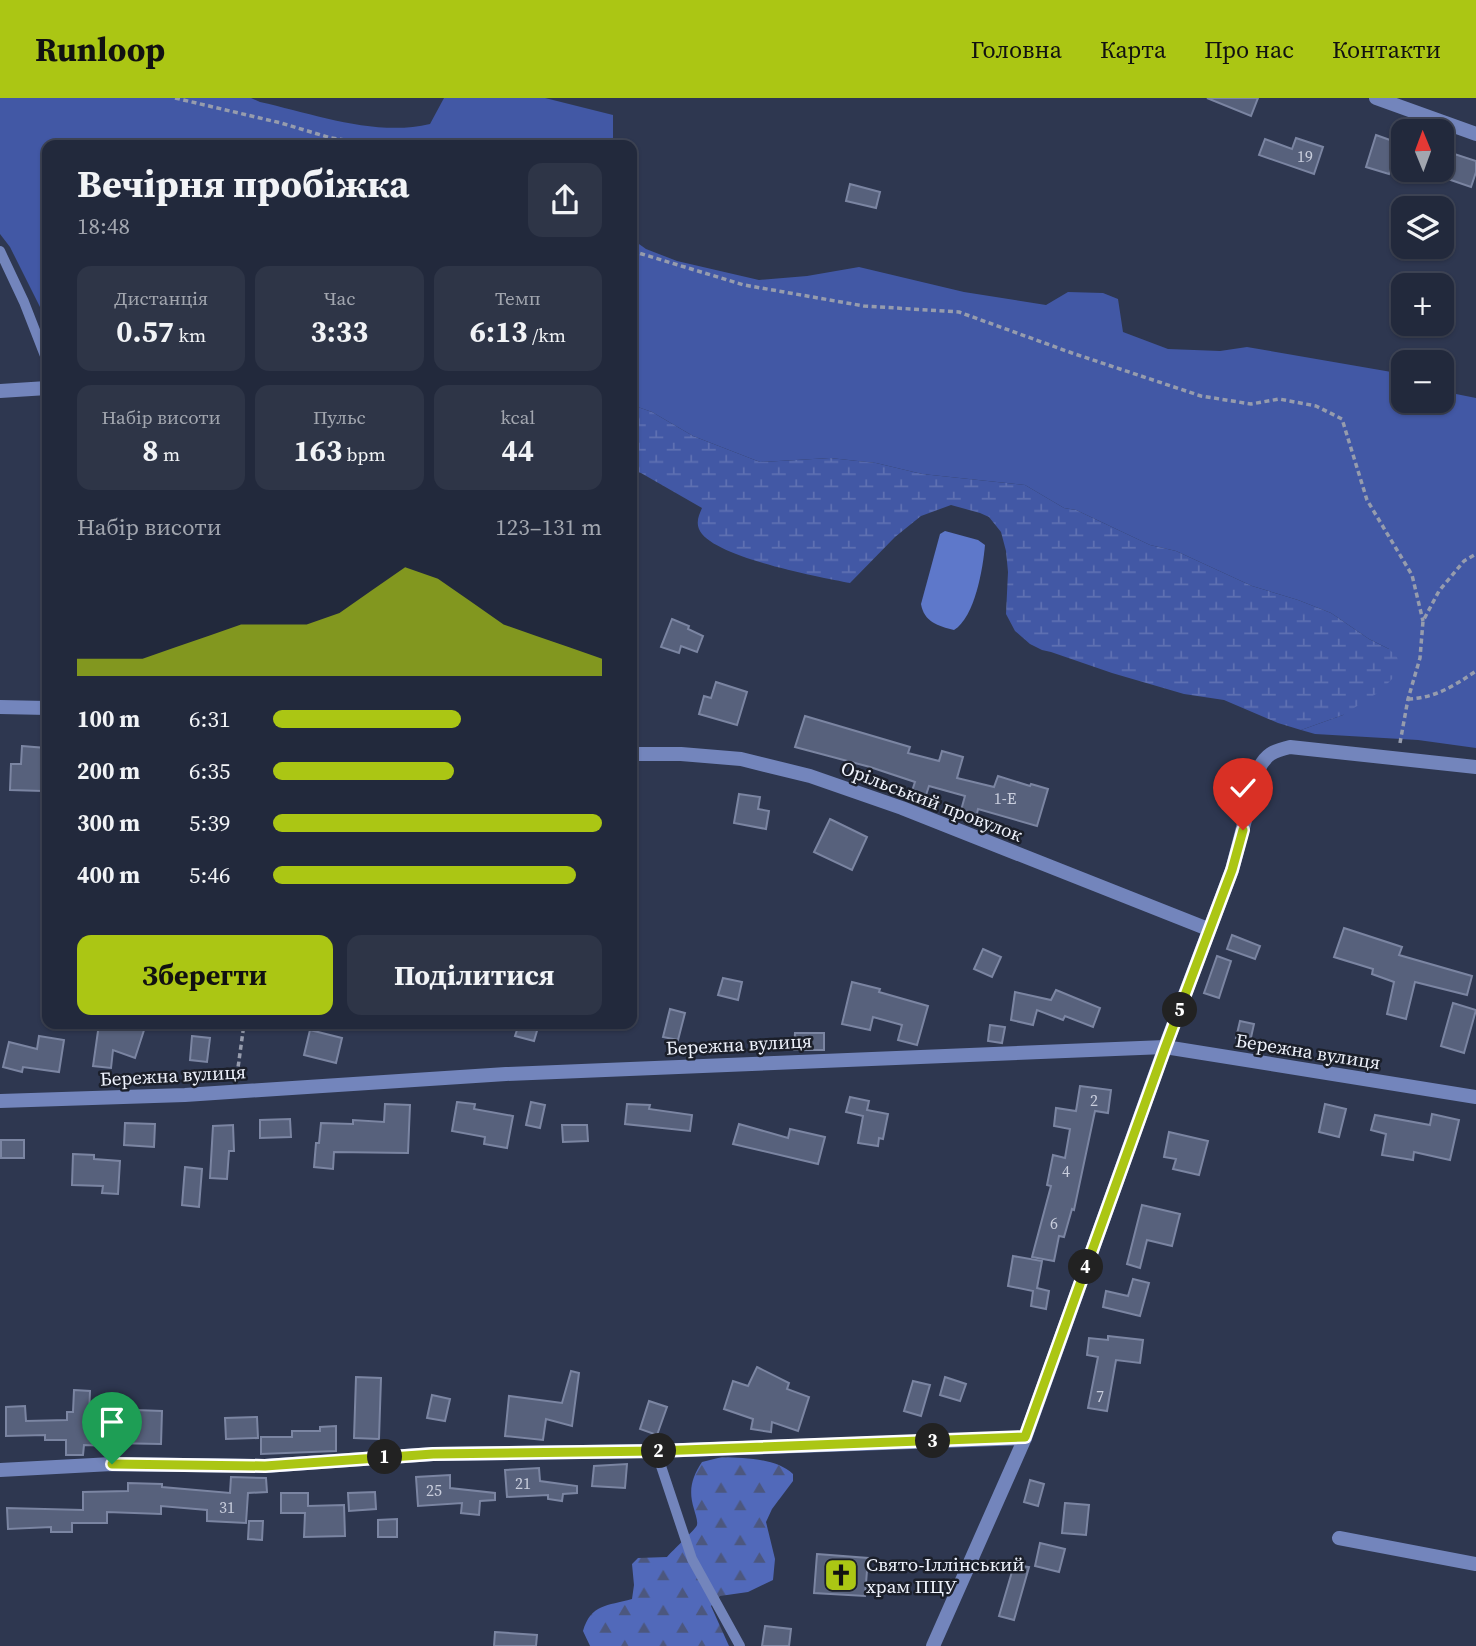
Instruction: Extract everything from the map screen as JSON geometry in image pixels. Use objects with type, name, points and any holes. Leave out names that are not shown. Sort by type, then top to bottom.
[{"type":"street","points":[[1376,98],[1476,134]]},
{"type":"street","points":[[0,391],[42,388]]},
{"type":"street","points":[[0,707],[42,708]]},
{"type":"street","points":[[933,1646],[1025,1437],[1232,870],[1258,770],[1264,758],[1273,751],[1290,747],[1476,768]]},
{"type":"street","name":"Орільський провулок","points":[[637,754],[681,754],[741,759],[810,776],[902,808],[1209,929]]},
{"type":"street","name":"Бережна вулиця","points":[[0,1101],[235,1091],[534,1073],[1165,1048],[1476,1097]]},
{"type":"street","points":[[0,1469],[112,1464],[265,1466],[433,1454],[656,1451],[1025,1437]]},
{"type":"street","points":[[1339,1538],[1476,1564]]},
{"type":"lane","points":[[0,251],[42,348]]},
{"type":"lane","points":[[656,1451],[692,1559],[740,1646]]},
{"type":"path","points":[[175,98],[344,140]]},
{"type":"path","points":[[637,253],[744,285],[864,306],[959,312],[1201,396],[1251,404],[1279,399],[1316,406],[1342,419],[1367,500],[1412,575],[1423,621],[1420,659],[1408,699],[1397,759]]},
{"type":"path","points":[[1423,621],[1439,591],[1464,561],[1476,554]]},
{"type":"path","points":[[1408,699],[1423,699],[1449,689],[1476,671]]},
{"type":"path","points":[[235,1091],[243,1029]]},
{"type":"green space","points":[[0,98],[251,98],[345,122],[388,128],[430,124],[444,98],[545,98],[613,115],[613,140],[42,140],[42,311],[10,247],[0,234]]},
{"type":"green space","points":[[637,243],[677,261],[759,280],[807,276],[859,267],[964,292],[1046,305],[1068,292],[1103,293],[1118,299],[1123,332],[1168,349],[1220,351],[1247,347],[1391,372],[1391,413],[1454,413],[1454,393],[1476,398],[1476,748],[1418,740],[1315,734],[1301,730],[1343,715],[1389,649],[1331,613],[1252,586],[1176,551],[1150,545],[1076,510],[1064,508],[1025,485],[922,474],[876,463],[830,458],[760,462],[693,436],[652,412],[637,407]]},
{"type":"green space","points":[[637,407],[652,412],[693,436],[760,462],[830,458],[876,463],[922,474],[1025,485],[1064,508],[1076,510],[1150,545],[1176,551],[1252,586],[1331,613],[1389,649],[1397,657],[1400,668],[1379,692],[1343,715],[1301,730],[1224,700],[1184,694],[1112,673],[1030,644],[1015,631],[1006,614],[1008,572],[1001,532],[989,517],[980,513],[951,505],[921,516],[895,537],[850,583],[792,571],[723,548],[707,539],[699,529],[698,518],[702,508],[637,472]]},
{"type":"green space","points":[[722,1457],[769,1462],[793,1474],[793,1481],[772,1509],[766,1522],[775,1559],[773,1580],[748,1592],[720,1596],[711,1606],[729,1646],[590,1646],[583,1631],[595,1611],[632,1599],[632,1564],[638,1558],[667,1557],[696,1527],[691,1496],[693,1478],[702,1462]]},
{"type":"shaded area","points":[[945,531],[978,540],[985,545],[973,603],[961,624],[954,630],[937,625],[929,619],[921,604],[940,534]]},
{"type":"building","points":[[1207,98],[1258,98],[1251,116]]},
{"type":"building","points":[[1376,135],[1391,140],[1389,174],[1366,167]]},
{"type":"building","points":[[1296,138],[1323,147],[1314,174],[1259,155],[1265,139],[1292,149]]},
{"type":"building","points":[[1454,154],[1476,161],[1471,187],[1454,181]]},
{"type":"building","points":[[850,184],[880,192],[876,208],[846,201]]},
{"type":"building","points":[[672,619],[703,636],[697,652],[681,646],[679,653],[661,647]]},
{"type":"building","points":[[716,682],[747,692],[737,725],[699,714],[704,696],[711,698]]},
{"type":"building","points":[[805,716],[910,747],[908,753],[939,761],[942,751],[963,757],[957,778],[994,787],[998,776],[1048,789],[1037,826],[978,809],[976,818],[960,814],[965,796],[929,786],[926,795],[912,791],[915,782],[795,747]]},
{"type":"building","points":[[22,746],[42,748],[42,791],[10,790],[11,764],[21,764]]},
{"type":"building","points":[[739,794],[760,797],[758,809],[769,811],[766,829],[734,823]]},
{"type":"building","points":[[830,819],[867,837],[852,870],[814,852]]},
{"type":"building","points":[[1344,928],[1402,947],[1399,955],[1472,976],[1467,995],[1415,982],[1406,1019],[1387,1014],[1394,982],[1372,974],[1373,969],[1334,957]]},
{"type":"building","points":[[1232,935],[1260,946],[1255,959],[1227,949]]},
{"type":"building","points":[[983,949],[1001,957],[992,977],[974,969]]},
{"type":"building","points":[[1217,956],[1231,961],[1219,998],[1204,993]]},
{"type":"building","points":[[723,978],[742,982],[738,1000],[718,995]]},
{"type":"building","points":[[852,982],[928,1006],[917,1045],[898,1040],[902,1025],[873,1017],[870,1030],[842,1024]]},
{"type":"building","points":[[1056,990],[1100,1008],[1093,1027],[1065,1016],[1063,1020],[1037,1010],[1033,1025],[1011,1020],[1015,992],[1051,1000]]},
{"type":"building","points":[[1453,1003],[1476,1010],[1464,1053],[1441,1046]]},
{"type":"building","points":[[670,1009],[685,1013],[678,1040],[663,1037]]},
{"type":"building","points":[[1240,1021],[1254,1024],[1250,1042],[1236,1038]]},
{"type":"building","points":[[990,1025],[1005,1027],[1002,1043],[988,1041]]},
{"type":"building","points":[[98,1029],[144,1029],[135,1058],[113,1050],[111,1068],[93,1066]]},
{"type":"building","points":[[517,1029],[538,1029],[534,1041],[515,1036]]},
{"type":"building","points":[[310,1030],[342,1038],[336,1063],[304,1055]]},
{"type":"building","points":[[795,1033],[824,1033],[824,1050],[794,1050]]},
{"type":"building","points":[[39,1036],[64,1040],[59,1072],[23,1067],[22,1072],[3,1067],[9,1042],[37,1049]]},
{"type":"building","points":[[192,1036],[210,1038],[207,1062],[190,1060]]},
{"type":"building","points":[[1080,1086],[1111,1090],[1108,1113],[1095,1111],[1074,1210],[1072,1209],[1064,1237],[1059,1236],[1054,1261],[1032,1257],[1051,1186],[1047,1185],[1053,1155],[1065,1158],[1070,1129],[1054,1126],[1056,1108],[1076,1111]]},
{"type":"building","points":[[850,1097],[869,1101],[867,1110],[888,1114],[883,1139],[879,1138],[878,1146],[858,1143],[863,1116],[846,1112]]},
{"type":"building","points":[[457,1102],[475,1104],[474,1109],[513,1116],[507,1148],[484,1144],[485,1137],[452,1131]]},
{"type":"building","points":[[531,1102],[545,1105],[540,1128],[526,1125]]},
{"type":"building","points":[[385,1104],[410,1105],[408,1153],[334,1152],[333,1169],[314,1167],[321,1123],[353,1124],[353,1120],[384,1122]]},
{"type":"building","points":[[627,1104],[650,1105],[649,1109],[692,1115],[690,1131],[625,1124]]},
{"type":"building","points":[[1325,1104],[1346,1109],[1339,1137],[1319,1132]]},
{"type":"building","points":[[1432,1114],[1459,1120],[1450,1160],[1414,1152],[1413,1160],[1382,1155],[1386,1134],[1371,1130],[1375,1115],[1430,1125]]},
{"type":"building","points":[[290,1119],[291,1137],[260,1138],[260,1120]]},
{"type":"building","points":[[125,1123],[155,1124],[154,1147],[124,1145]]},
{"type":"building","points":[[739,1124],[788,1138],[790,1129],[825,1137],[818,1164],[733,1144]]},
{"type":"building","points":[[233,1125],[234,1151],[229,1151],[227,1179],[210,1178],[213,1126]]},
{"type":"building","points":[[562,1125],[587,1125],[588,1141],[563,1142]]},
{"type":"building","points":[[1169,1132],[1208,1141],[1199,1175],[1173,1169],[1176,1159],[1164,1157]]},
{"type":"building","points":[[1,1140],[24,1140],[24,1158],[1,1158]]},
{"type":"building","points":[[73,1154],[94,1155],[94,1159],[120,1161],[118,1194],[102,1193],[103,1186],[72,1185]]},
{"type":"building","points":[[185,1167],[202,1169],[199,1207],[182,1205]]},
{"type":"building","points":[[1142,1205],[1180,1214],[1172,1246],[1147,1240],[1140,1268],[1127,1264]]},
{"type":"building","points":[[1013,1256],[1042,1261],[1037,1288],[1049,1291],[1046,1309],[1031,1306],[1033,1291],[1008,1286]]},
{"type":"building","points":[[1133,1279],[1149,1283],[1140,1316],[1103,1307],[1106,1291],[1128,1296]]},
{"type":"building","points":[[1108,1336],[1143,1340],[1140,1363],[1116,1360],[1107,1411],[1088,1408],[1098,1357],[1087,1355],[1089,1338],[1108,1340]]},
{"type":"building","points":[[757,1367],[789,1383],[787,1389],[809,1397],[798,1431],[772,1422],[771,1432],[751,1429],[753,1419],[724,1409],[733,1381],[748,1386]]},
{"type":"building","points":[[571,1371],[579,1373],[572,1426],[546,1419],[543,1440],[505,1436],[509,1396],[562,1403]]},
{"type":"building","points":[[356,1377],[381,1378],[379,1439],[354,1438]]},
{"type":"building","points":[[945,1377],[966,1384],[960,1401],[940,1395]]},
{"type":"building","points":[[913,1381],[930,1385],[921,1416],[904,1411]]},
{"type":"building","points":[[74,1390],[90,1391],[89,1417],[136,1419],[136,1410],[162,1411],[161,1444],[84,1445],[83,1455],[66,1455],[66,1440],[45,1440],[45,1435],[6,1436],[6,1407],[25,1406],[26,1421],[67,1420],[67,1412],[73,1412]]},
{"type":"building","points":[[432,1395],[450,1399],[445,1421],[427,1418]]},
{"type":"building","points":[[649,1401],[667,1407],[657,1435],[640,1429]]},
{"type":"building","points":[[257,1417],[258,1438],[226,1439],[225,1418]]},
{"type":"building","points":[[336,1426],[336,1451],[261,1454],[261,1437],[292,1437],[292,1431],[320,1431],[320,1427]]},
{"type":"building","points":[[627,1464],[625,1488],[592,1486],[594,1466]]},
{"type":"building","points":[[539,1468],[540,1481],[577,1486],[577,1493],[563,1494],[562,1501],[548,1499],[548,1495],[507,1497],[505,1470]]},
{"type":"building","points":[[450,1475],[450,1488],[495,1493],[495,1500],[480,1501],[479,1515],[461,1513],[462,1503],[418,1506],[416,1477]]},
{"type":"building","points":[[231,1477],[266,1478],[267,1492],[248,1493],[246,1523],[207,1521],[207,1510],[161,1506],[161,1514],[107,1512],[107,1523],[72,1523],[72,1532],[51,1532],[51,1527],[8,1529],[7,1508],[83,1510],[83,1492],[128,1491],[128,1483],[162,1484],[162,1487],[230,1493]]},
{"type":"building","points":[[1030,1480],[1044,1484],[1038,1506],[1024,1502]]},
{"type":"building","points":[[375,1492],[376,1509],[349,1511],[348,1493]]},
{"type":"building","points":[[281,1493],[308,1493],[308,1506],[344,1505],[345,1536],[304,1537],[305,1513],[281,1513]]},
{"type":"building","points":[[1065,1503],[1089,1505],[1086,1535],[1062,1533]]},
{"type":"building","points":[[397,1519],[397,1537],[378,1537],[378,1520]]},
{"type":"building","points":[[249,1521],[263,1521],[262,1540],[248,1539]]},
{"type":"building","points":[[1040,1543],[1065,1549],[1059,1572],[1035,1566]]},
{"type":"building","name":"Свято-Іллінський храм ПЦУ","points":[[817,1554],[868,1558],[865,1596],[814,1593]]},
{"type":"building","points":[[1014,1565],[1029,1567],[1014,1620],[999,1616]]},
{"type":"building","points":[[765,1626],[791,1629],[789,1646],[762,1646]]},
{"type":"building","points":[[495,1632],[537,1635],[536,1646],[494,1646]]},
{"type":"place","name":"Свято-Іллінський храм ПЦУ","points":[[841,1575]]},
{"type":"route","points":[[112,1464],[265,1466],[433,1454],[656,1451],[1025,1437],[1232,870],[1243,830]]}]
